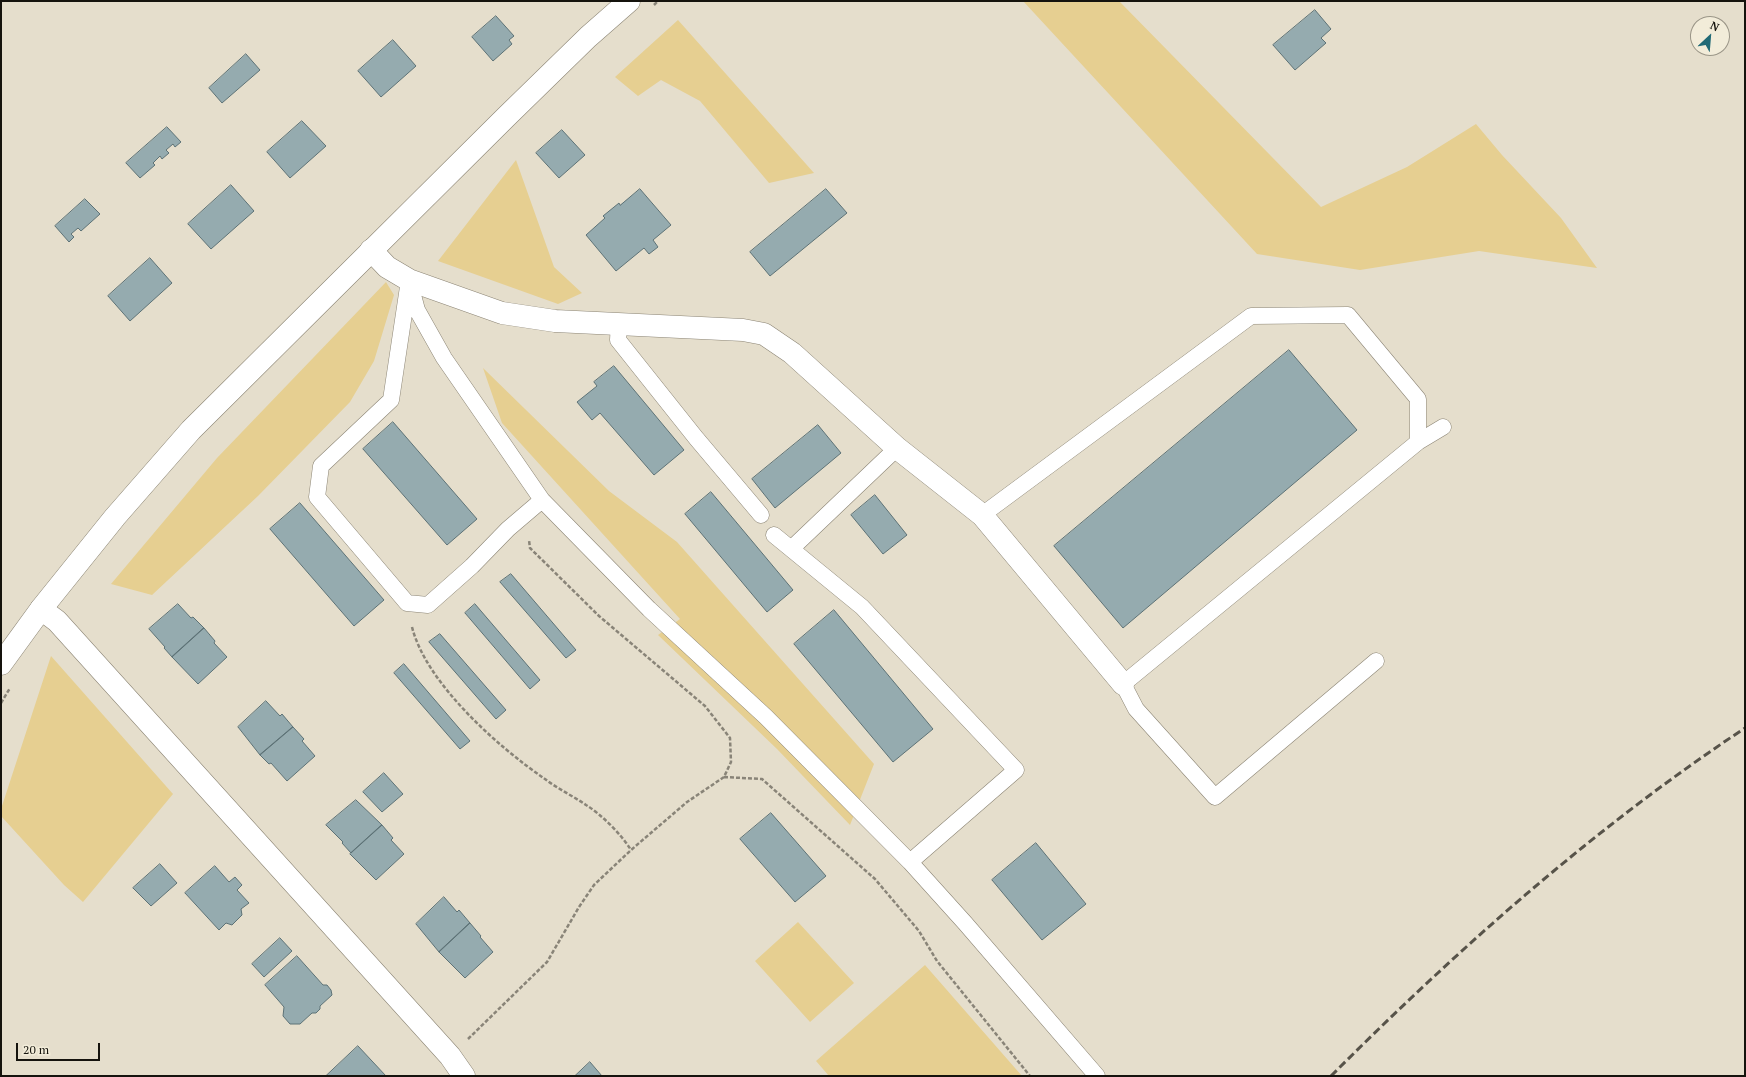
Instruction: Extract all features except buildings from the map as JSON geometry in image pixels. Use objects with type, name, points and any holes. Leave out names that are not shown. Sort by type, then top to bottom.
[{"type":"street","points":[[1,664],[41,609],[115,517],[191,430],[371,250],[588,37],[629,1]]},
{"type":"street","points":[[371,250],[387,267],[409,280],[502,313],[555,321],[743,330],[764,334],[792,353],[896,448],[982,515],[1123,684]]},
{"type":"street","points":[[41,609],[57,621],[450,1056],[464,1076]]},
{"type":"lane","points":[[409,280],[417,310],[444,358],[542,500],[649,609],[766,717],[910,862],[965,923],[1097,1076]]},
{"type":"lane","points":[[409,280],[391,400],[321,466],[317,497],[406,603],[428,605],[472,566],[508,529],[542,500]]},
{"type":"lane","points":[[982,515],[1251,316],[1348,315],[1418,399],[1418,442]]},
{"type":"lane","points":[[619,323],[618,340],[696,438],[761,515]]},
{"type":"lane","points":[[1376,661],[1215,797],[1136,709],[1123,684],[1418,442],[1442,427]]},
{"type":"lane","points":[[791,549],[896,448]]},
{"type":"lane","points":[[774,535],[862,607],[1016,770],[910,862]]},
{"type":"path","points":[[450,1056],[547,962],[578,907],[594,885],[631,850],[687,802],[724,777],[731,762],[730,738],[705,706],[599,616],[530,548],[526,513]]},
{"type":"path","points":[[406,603],[415,639],[442,686],[500,746],[545,780],[588,806],[624,839],[631,850]]},
{"type":"path","points":[[724,777],[762,779],[875,879],[919,931],[937,962],[1030,1076]]},
{"type":"shaded area","points":[[1023,1],[1120,2],[1321,207],[1407,167],[1476,124],[1502,155],[1561,218],[1597,268],[1479,251],[1360,270],[1257,254]]},
{"type":"shaded area","points":[[678,20],[814,173],[769,183],[700,101],[661,80],[638,96],[615,77]]},
{"type":"shaded area","points":[[516,160],[554,267],[582,293],[558,304],[438,261]]},
{"type":"shaded area","points":[[386,282],[394,295],[374,361],[350,402],[258,496],[152,595],[111,584],[217,458]]},
{"type":"shaded area","points":[[483,368],[609,491],[677,542],[874,764],[850,825],[777,749],[658,635],[680,619],[502,423]]},
{"type":"shaded area","points":[[51,656],[173,794],[83,902],[64,885],[1,816],[1,809]]},
{"type":"shaded area","points":[[798,922],[854,983],[810,1022],[755,961]]},
{"type":"shaded area","points":[[925,965],[1022,1076],[829,1076],[816,1061]]},
{"type":"railway","points":[[1331,1076],[1379,1028],[1478,936],[1581,848],[1689,766],[1745,728]]}]
